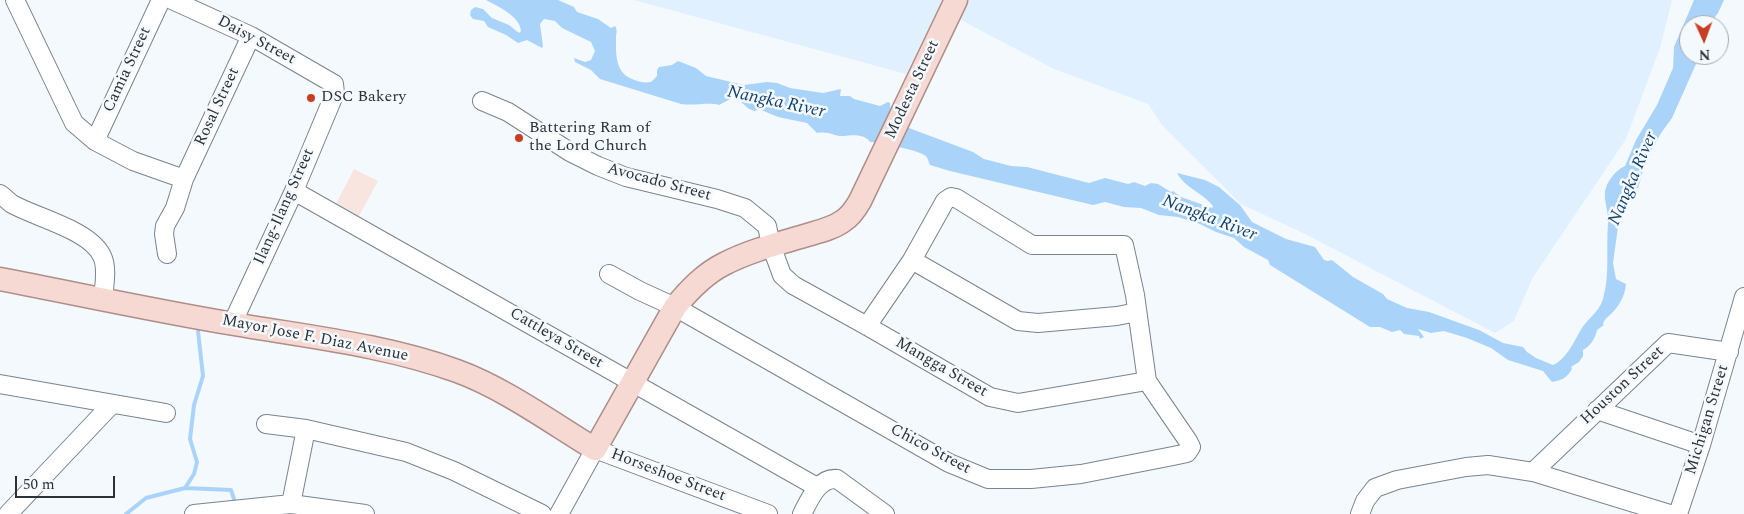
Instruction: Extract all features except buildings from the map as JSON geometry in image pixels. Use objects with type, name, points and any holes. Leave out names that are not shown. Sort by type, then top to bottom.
[{"type":"main road","name":"Modesta Street","points":[[771,246],[829,228],[844,221],[860,201],[956,0]]},
{"type":"main road","points":[[595,449],[634,383],[675,307],[688,291],[704,276],[723,264],[771,246]]},
{"type":"main road","name":"Mayor Jose F. Diaz Avenue","points":[[0,279],[232,324],[369,346],[412,357],[457,371],[484,383],[595,449]]},
{"type":"street","points":[[15,0],[74,123],[95,141],[133,161],[184,178]]},
{"type":"street","name":"Camia Street","points":[[95,141],[161,0]]},
{"type":"street","name":"Daisy Street","points":[[172,0],[251,36],[334,84],[335,88]]},
{"type":"street","name":"Rosal Street","points":[[167,254],[164,234],[165,226],[175,208],[184,178],[251,36]]},
{"type":"street","name":"Ilang-Ilang Street","points":[[232,324],[294,191],[335,93],[335,88]]},
{"type":"street","name":"Avocado Street","points":[[482,100],[508,112],[570,152],[598,166],[626,177],[716,198],[745,208],[767,226],[771,246]]},
{"type":"street","name":"Cattleya Street","points":[[294,191],[817,488]]},
{"type":"street","points":[[0,194],[12,204],[94,243],[103,256],[105,267],[103,298]]},
{"type":"street","points":[[867,326],[912,260],[945,200],[951,196],[1032,244],[1124,245],[1135,295],[1147,381]]},
{"type":"street","name":"Mangga Street","points":[[771,246],[782,275],[793,285],[990,397],[1018,403],[1147,381]]},
{"type":"street","points":[[912,260],[1018,321],[1038,323],[1117,316],[1137,312]]},
{"type":"street","points":[[609,274],[648,296],[675,307]]},
{"type":"street","name":"Michigan Street","points":[[1678,514],[1701,445],[1744,297]]},
{"type":"street","name":"Chico Street","points":[[675,307],[949,462],[988,479],[1031,479],[1081,474],[1186,453],[1191,447],[1188,441],[1147,381]]},
{"type":"street","name":"Houston Street","points":[[1533,472],[1668,343],[1729,352]]},
{"type":"street","points":[[0,384],[166,413]]},
{"type":"street","points":[[8,514],[112,404]]},
{"type":"street","points":[[1597,410],[1701,445]]},
{"type":"street","points":[[266,424],[306,429],[406,452],[454,471],[542,514]]},
{"type":"street","points":[[288,507],[306,429]]},
{"type":"street","points":[[559,514],[595,449]]},
{"type":"street","name":"Horseshoe Street","points":[[595,449],[745,510],[768,514]]},
{"type":"street","points":[[1360,514],[1364,501],[1375,488],[1397,480],[1488,465],[1533,472],[1670,514]]},
{"type":"street","points":[[802,514],[817,488],[828,480],[837,479],[885,514]]},
{"type":"street","points":[[194,514],[288,507],[365,514]]},
{"type":"shaded area","points":[[634,0],[942,0],[906,74]]},
{"type":"shaded area","points":[[965,0],[1672,0],[1660,48],[1626,139],[1532,279],[1514,321],[1495,333],[1305,234],[1241,204],[1162,125],[1148,104],[1054,69],[957,18]]},
{"type":"shaded area","points":[[354,169],[378,181],[359,216],[336,204]]},
{"type":"water","name":"Nangka River","points":[[486,0],[558,0],[574,7],[577,12],[598,19],[611,28],[615,26],[617,31],[619,67],[626,76],[639,82],[651,82],[657,76],[659,67],[672,65],[678,61],[696,68],[706,76],[744,85],[767,82],[777,83],[790,88],[823,93],[841,89],[840,96],[850,96],[854,99],[880,106],[888,102],[890,103],[891,116],[901,125],[973,152],[984,159],[1011,166],[1027,167],[1089,183],[1105,178],[1128,184],[1134,182],[1145,186],[1151,183],[1158,184],[1181,197],[1212,208],[1213,206],[1209,201],[1185,183],[1177,173],[1205,180],[1219,187],[1240,205],[1252,222],[1286,239],[1315,247],[1324,260],[1332,260],[1353,277],[1383,294],[1387,299],[1407,308],[1429,312],[1479,330],[1503,343],[1523,347],[1536,358],[1553,365],[1568,351],[1603,299],[1607,271],[1608,219],[1605,196],[1607,184],[1615,173],[1625,166],[1636,140],[1657,105],[1673,68],[1674,47],[1679,35],[1679,65],[1696,65],[1672,118],[1661,133],[1642,168],[1643,171],[1638,188],[1635,188],[1621,215],[1613,263],[1616,279],[1626,284],[1623,297],[1617,308],[1605,320],[1604,325],[1597,330],[1594,339],[1583,350],[1583,356],[1579,362],[1571,367],[1572,369],[1566,377],[1552,382],[1543,371],[1508,360],[1491,348],[1444,331],[1431,333],[1418,329],[1424,337],[1420,339],[1419,336],[1404,334],[1400,330],[1392,332],[1380,327],[1370,327],[1270,265],[1268,260],[1244,247],[1234,238],[1200,224],[1178,217],[1159,215],[1141,208],[1124,207],[1105,202],[1093,205],[950,171],[930,165],[925,156],[914,151],[870,142],[868,139],[858,136],[817,133],[807,123],[778,117],[759,109],[755,111],[749,109],[741,102],[744,100],[743,98],[732,98],[719,105],[681,104],[600,79],[591,70],[575,62],[574,58],[585,62],[591,60],[595,51],[591,42],[562,28],[555,21],[544,19],[540,24],[542,48],[527,40],[518,43],[488,27],[484,21],[473,19],[470,15],[471,10],[475,7],[483,9],[492,18],[509,25],[519,33],[521,31],[517,21],[502,8]]},
{"type":"water","points":[[1694,0],[1724,0],[1716,15],[1688,15]]},
{"type":"waterway","points":[[198,331],[203,376],[194,405],[190,439],[197,462],[194,474],[185,488],[231,490],[234,499]]},
{"type":"waterway","points":[[126,514],[146,498],[185,488]]},
{"type":"place","name":"DSC Bakery","points":[[311,98]]},
{"type":"place","name":"Battering Ram of the Lord Church","points":[[519,138]]}]
